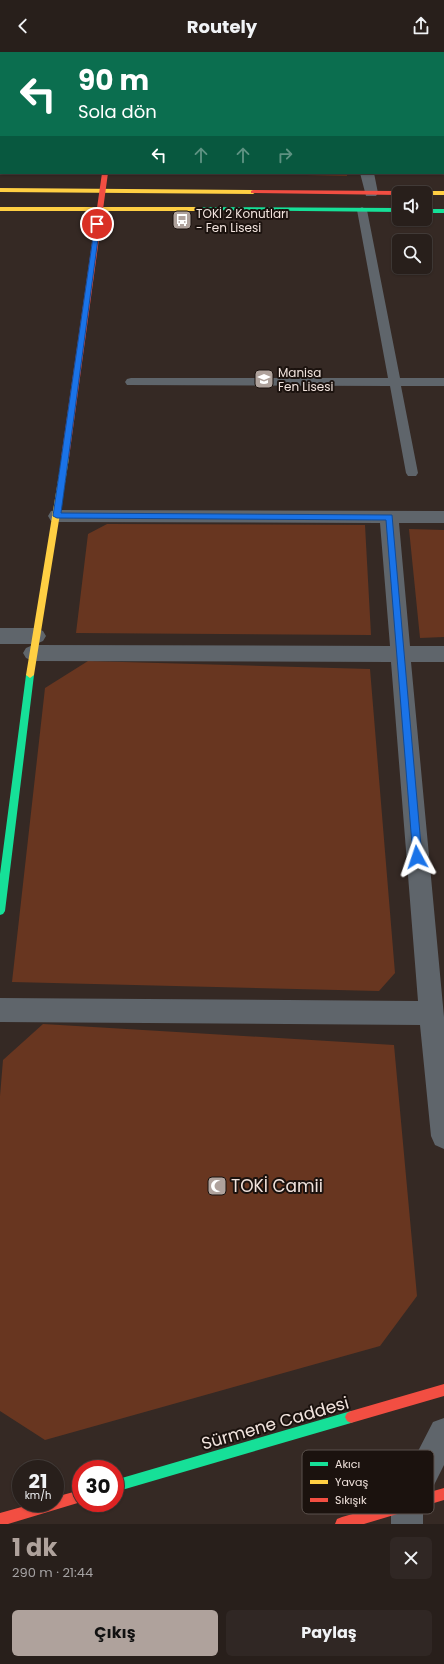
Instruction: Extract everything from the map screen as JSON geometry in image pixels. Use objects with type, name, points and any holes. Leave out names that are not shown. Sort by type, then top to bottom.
[{"type":"street","points":[[0,911],[35,644],[57,516],[105,174]]},
{"type":"street","points":[[367,174],[371,193]]},
{"type":"street","points":[[0,190],[392,193]]},
{"type":"street","points":[[432,193],[444,193]]},
{"type":"street","points":[[0,209],[392,210]]},
{"type":"street","points":[[432,211],[444,211]]},
{"type":"street","points":[[57,516],[444,517]]},
{"type":"street","points":[[390,517],[400,654],[431,1013],[444,1136]]},
{"type":"street","points":[[0,636],[35,644],[444,654]]},
{"type":"street","points":[[0,1010],[431,1013]]},
{"type":"street","name":"Sürmene Caddesi","points":[[124,1483],[444,1390]]},
{"type":"street","points":[[434,1455],[444,1433]]},
{"type":"street","points":[[434,1499],[444,1494]]},
{"type":"street","points":[[0,1520],[72,1499]]},
{"type":"street","points":[[342,1524],[407,1514]]},
{"type":"lane","points":[[362,210],[412,473]]},
{"type":"lane","points":[[131,382],[444,382]]},
{"type":"shaded area","points":[[266,174],[347,174],[347,176]]},
{"type":"shaded area","points":[[107,524],[365,525],[371,635],[76,633],[88,534]]},
{"type":"shaded area","points":[[409,529],[444,530],[444,637],[420,638]]},
{"type":"shaded area","points":[[88,661],[370,669],[395,973],[379,991],[12,982],[45,688]]},
{"type":"shaded area","points":[[43,1024],[394,1045],[417,1296],[380,1346],[45,1440],[0,1411],[0,1096],[3,1060]]},
{"type":"traffic: fast","points":[[198,209],[392,210]]},
{"type":"traffic: fast","points":[[432,211],[444,211]]},
{"type":"traffic: fast","points":[[0,911],[30,675]]},
{"type":"traffic: fast","points":[[124,1483],[351,1417]]},
{"type":"traffic: slow","points":[[0,190],[253,192]]},
{"type":"traffic: slow","points":[[432,193],[444,193]]},
{"type":"traffic: slow","points":[[0,209],[198,209]]},
{"type":"traffic: slow","points":[[30,675],[65,458]]},
{"type":"traffic: jam","points":[[65,458],[105,174]]},
{"type":"traffic: jam","points":[[253,192],[392,193]]},
{"type":"traffic: jam","points":[[351,1417],[444,1390]]},
{"type":"traffic: jam","points":[[434,1497],[444,1494]]},
{"type":"traffic: jam","points":[[0,1520],[72,1499]]},
{"type":"traffic: jam","points":[[342,1524],[376,1514]]},
{"type":"place","name":"TOKİ 2 Konutları - Fen Lisesi","points":[[182,220]]},
{"type":"place","name":"Manisa Fen Lisesi","points":[[264,379]]},
{"type":"place","name":"TOKİ Camii","points":[[217,1186]]},
{"type":"route","points":[[97,224],[57,516],[390,517],[417,857]]}]
